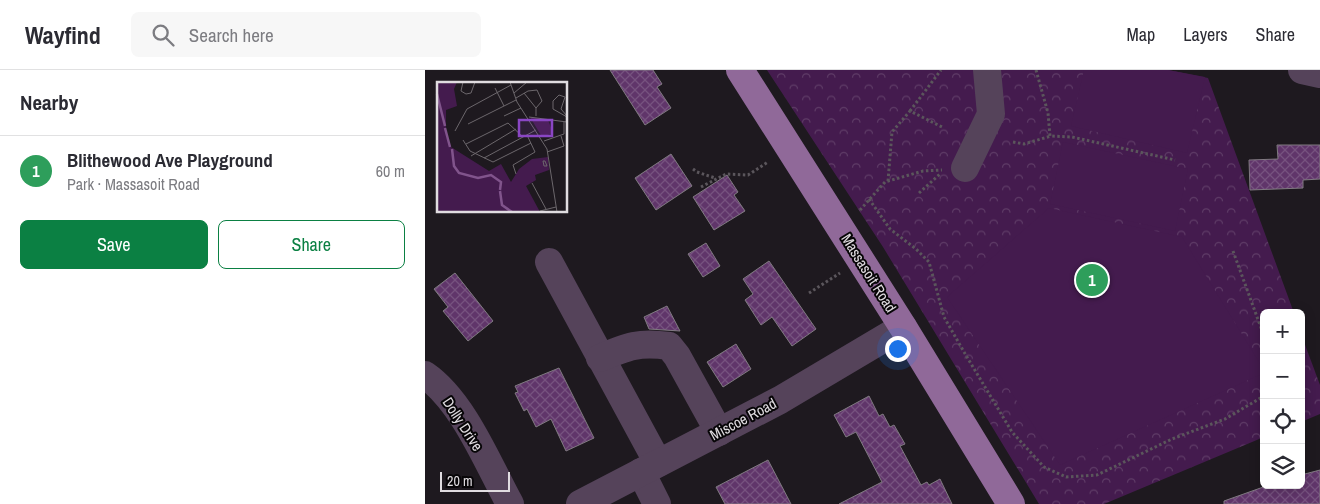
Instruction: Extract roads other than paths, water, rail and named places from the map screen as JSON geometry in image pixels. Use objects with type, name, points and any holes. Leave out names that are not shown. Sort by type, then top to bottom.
[{"type":"main road","name":"Massasoit Road","points":[[740,70],[903,327],[1011,504]]},
{"type":"street","points":[[965,168],[991,114],[987,70]]},
{"type":"street","points":[[1302,70],[1320,74]]},
{"type":"street","points":[[549,262],[600,358],[650,468],[657,504]]},
{"type":"street","name":"Miscoe Road","points":[[580,504],[780,400],[903,327]]},
{"type":"street","points":[[600,358],[631,345],[646,343],[669,346],[677,356],[719,432]]},
{"type":"street","name":"Dolly Drive","points":[[425,375],[434,381],[458,410],[510,504]]},
{"type":"place","name":"Blithewood Ave Playground","points":[[1092,280]]}]
